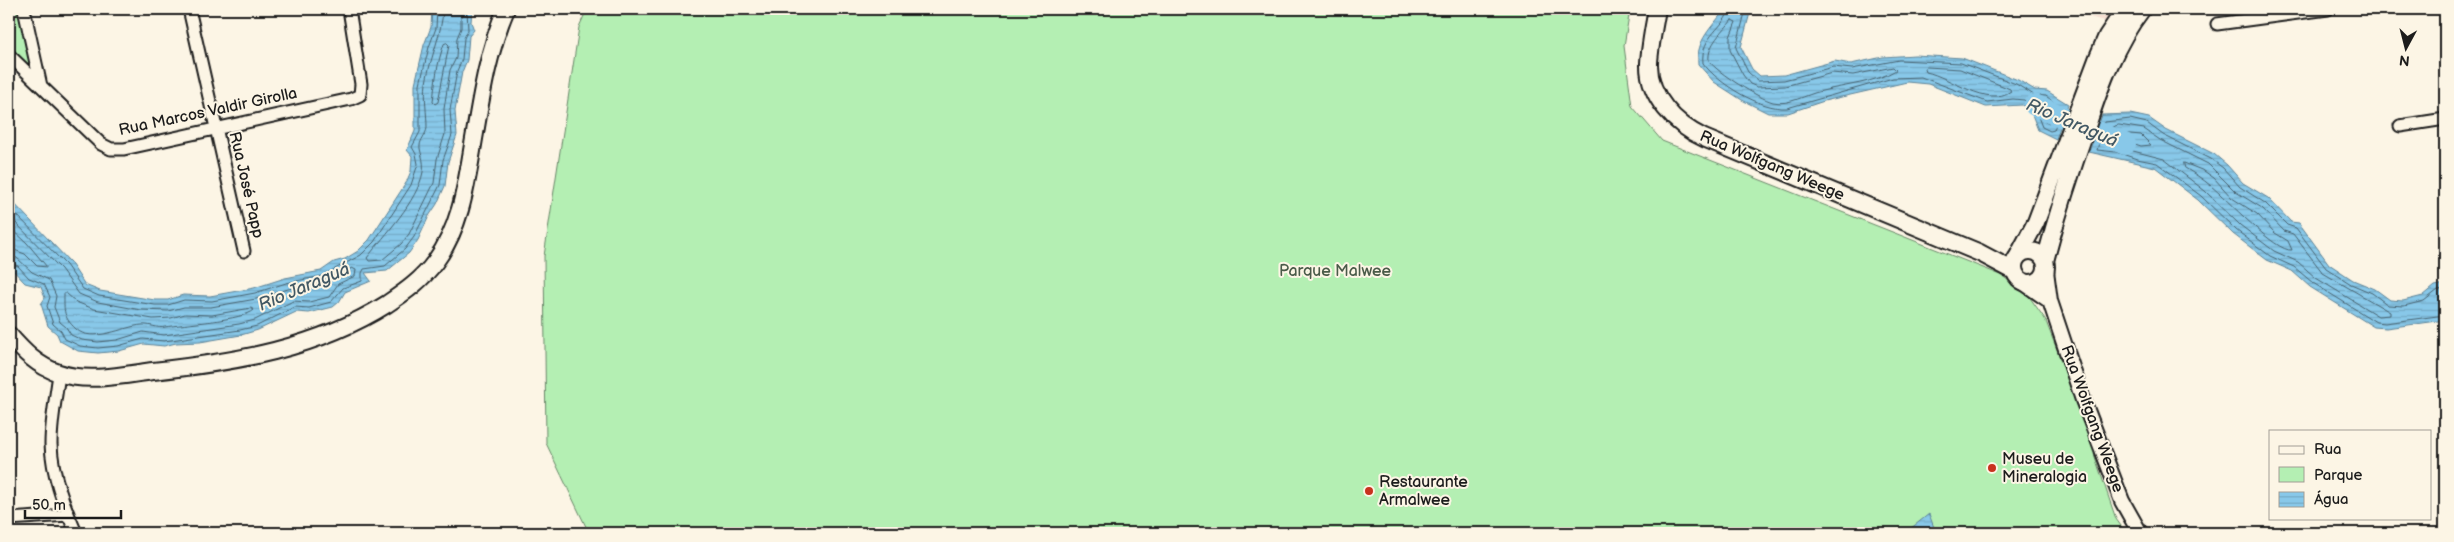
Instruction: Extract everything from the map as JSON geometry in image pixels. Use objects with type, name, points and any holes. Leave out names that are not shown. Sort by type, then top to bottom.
[{"type":"main road","points":[[9,335],[28,356],[59,374],[90,377],[122,375],[232,361],[273,353],[328,335],[367,316],[414,286],[435,262],[461,210],[467,187],[486,69],[506,9]]},
{"type":"main road","name":"Rua Wolfgang Weege","points":[[1657,9],[1649,64],[1652,82],[1659,98],[1678,123],[1704,138],[2017,267]]},
{"type":"main road","points":[[2017,267],[2036,222],[2063,173],[2089,100],[2108,36],[2125,9]]},
{"type":"main road","points":[[2089,100],[2114,53],[2142,9]]},
{"type":"main road","points":[[2017,267],[2030,284],[2036,282],[2046,266],[2063,173]]},
{"type":"main road","points":[[2017,267],[2033,251],[2038,253],[2046,266]]},
{"type":"street","points":[[24,9],[41,86]]},
{"type":"street","name":"Rua José Papp","points":[[189,9],[244,251]]},
{"type":"street","name":"Rua Marcos Valdir Girolla","points":[[9,55],[101,144],[112,149],[124,149],[351,99],[360,95],[361,84],[349,9]]},
{"type":"street","points":[[2217,24],[2328,9]]},
{"type":"street","points":[[2400,126],[2445,119]]},
{"type":"street","name":"Rua Wolfgang Weege","points":[[2046,266],[2050,301],[2083,400],[2122,500],[2140,533]]},
{"type":"street","name":"Rua Wolfgang Weege","points":[[2017,267],[2050,301]]},
{"type":"street","points":[[59,374],[52,444],[53,464],[68,515],[76,533]]},
{"type":"street","points":[[9,519],[68,515]]},
{"type":"shaded area","points":[[2062,9],[2120,9],[2111,23]]},
{"type":"green space","points":[[9,9],[18,9],[33,76],[9,52]]},
{"type":"green space","name":"Parque Malwee","points":[[587,9],[1630,9],[1624,46],[1632,106],[1662,141],[2001,275],[2028,295],[2045,319],[2070,383],[2116,519],[2126,533],[589,533],[546,443],[544,256],[579,27]]},
{"type":"water","points":[[432,9],[472,9],[471,22],[474,30],[469,36],[467,60],[462,72],[455,111],[457,135],[448,162],[445,186],[418,240],[409,253],[387,271],[365,273],[371,281],[345,292],[339,302],[333,307],[309,313],[296,312],[258,330],[241,335],[164,346],[144,344],[119,351],[98,353],[78,351],[60,341],[57,334],[48,326],[41,304],[45,298],[41,287],[25,283],[9,266],[9,198],[70,262],[85,285],[100,291],[155,300],[168,300],[183,295],[210,296],[254,288],[285,278],[321,271],[334,262],[345,259],[358,251],[369,240],[406,183],[411,171],[412,156],[407,150],[415,131],[415,84],[424,45],[431,27]]},
{"type":"water","points":[[1725,9],[1751,9],[1741,47],[1752,69],[1760,76],[1784,75],[1835,61],[1851,64],[1883,57],[1915,55],[1962,58],[2018,80],[2035,90],[2047,91],[2068,104],[2056,139],[2038,130],[2031,112],[2022,105],[1986,107],[1928,84],[1907,82],[1824,101],[1788,113],[1768,113],[1742,100],[1714,82],[1698,64],[1698,55],[1702,41]]},
{"type":"water","points":[[2130,114],[2149,118],[2166,130],[2214,154],[2243,183],[2268,198],[2291,222],[2299,223],[2329,264],[2353,280],[2375,289],[2390,300],[2403,301],[2423,296],[2435,286],[2445,284],[2445,320],[2386,328],[2374,327],[2310,287],[2292,271],[2267,260],[2233,234],[2198,200],[2155,167],[2089,152],[2102,115]]},
{"type":"water","points":[[1929,514],[1936,533],[1905,533]]},
{"type":"waterway","name":"Rio Jaraguá","points":[[2035,105],[2125,144]]},
{"type":"place","name":"Museu de Mineralogia","points":[[1992,468]]},
{"type":"place","name":"Restaurante Armalwee","points":[[1369,491]]}]
